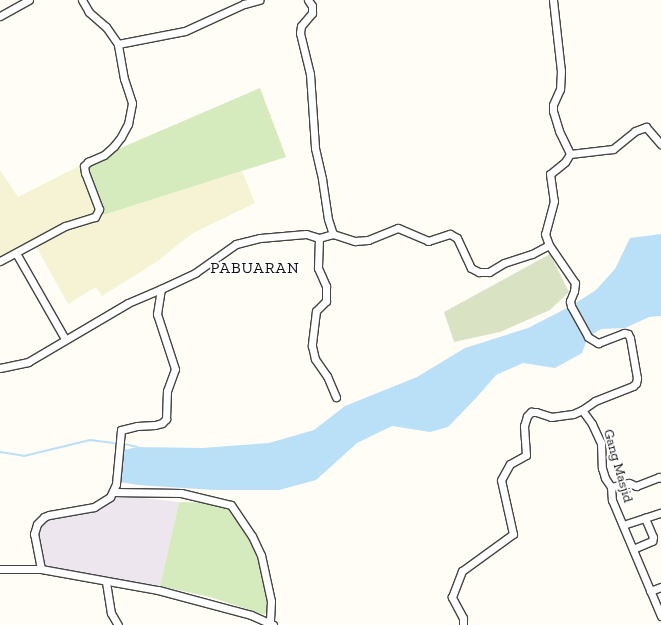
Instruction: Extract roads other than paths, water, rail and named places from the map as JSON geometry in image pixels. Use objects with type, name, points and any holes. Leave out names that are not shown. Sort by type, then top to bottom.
[{"type":"street","points":[[0,16],[29,0]]},
{"type":"street","points":[[0,261],[65,226],[95,216],[98,212],[97,205],[85,173],[84,166],[88,162],[104,155],[114,146],[128,124],[132,107],[124,79],[118,44],[106,27],[89,12],[82,0]]},
{"type":"street","points":[[118,44],[185,31],[214,20],[244,4],[259,0]]},
{"type":"street","points":[[308,0],[312,6],[312,13],[302,26],[300,33],[310,74],[315,148],[322,179],[328,219],[333,234]]},
{"type":"street","points":[[553,0],[561,71],[560,89],[553,111],[559,131],[570,154]]},
{"type":"street","points":[[570,154],[613,149],[635,131],[646,127],[661,144]]},
{"type":"street","points":[[463,625],[464,618],[452,597],[462,570],[513,534],[501,480],[510,464],[526,454],[524,426],[527,416],[531,412],[536,412],[551,417],[573,414],[595,401],[633,386],[636,383],[637,378],[628,334],[624,333],[598,343],[588,337],[571,306],[570,301],[574,292],[574,283],[549,245],[545,234],[554,201],[550,174],[566,162],[570,154]]},
{"type":"street","points":[[0,368],[28,362],[128,303],[196,273],[236,244],[260,238],[306,234],[319,238],[333,234],[355,241],[368,240],[398,228],[418,238],[428,241],[450,234],[457,238],[471,268],[479,272],[489,272],[504,263],[532,254],[549,245]]},
{"type":"street","points":[[319,238],[318,268],[326,286],[326,301],[316,312],[312,346],[315,359],[327,376],[336,397]]},
{"type":"street","points":[[16,253],[65,340]]},
{"type":"street","points":[[41,569],[34,534],[37,524],[44,517],[49,515],[94,507],[106,500],[113,492],[116,484],[121,430],[137,426],[155,425],[162,423],[166,419],[167,391],[175,370],[157,314],[161,289]]},
{"type":"street","name":"Gang Masjid","points":[[582,410],[592,424],[601,443],[602,468],[605,478],[611,487],[612,500],[661,616]]},
{"type":"street","points":[[611,487],[629,483],[636,486],[658,477],[661,478]]},
{"type":"street","points":[[0,569],[41,569],[106,582],[158,590],[251,615],[272,624],[271,601],[261,555],[252,536],[231,505],[181,493],[113,492]]},
{"type":"street","points":[[623,525],[661,513]]},
{"type":"street","points":[[633,549],[652,541],[653,537],[645,518]]},
{"type":"street","points":[[106,582],[111,613],[118,625]]},
{"type":"street","points":[[650,591],[661,587]]},
{"type":"water","points":[[661,234],[661,316],[649,317],[625,328],[601,329],[588,337],[582,353],[555,368],[523,363],[496,375],[448,427],[430,432],[392,426],[357,443],[316,480],[279,490],[214,490],[138,485],[120,482],[123,450],[138,447],[202,448],[269,443],[314,430],[345,406],[417,377],[465,348],[528,328],[571,306],[596,290],[615,269],[630,238]]},
{"type":"waterway","points":[[0,452],[24,456],[90,440],[114,443]]},
{"type":"waterway","points":[[124,444],[138,447]]},
{"type":"district","name":"PABUARAN","points":[[255,268]]}]
